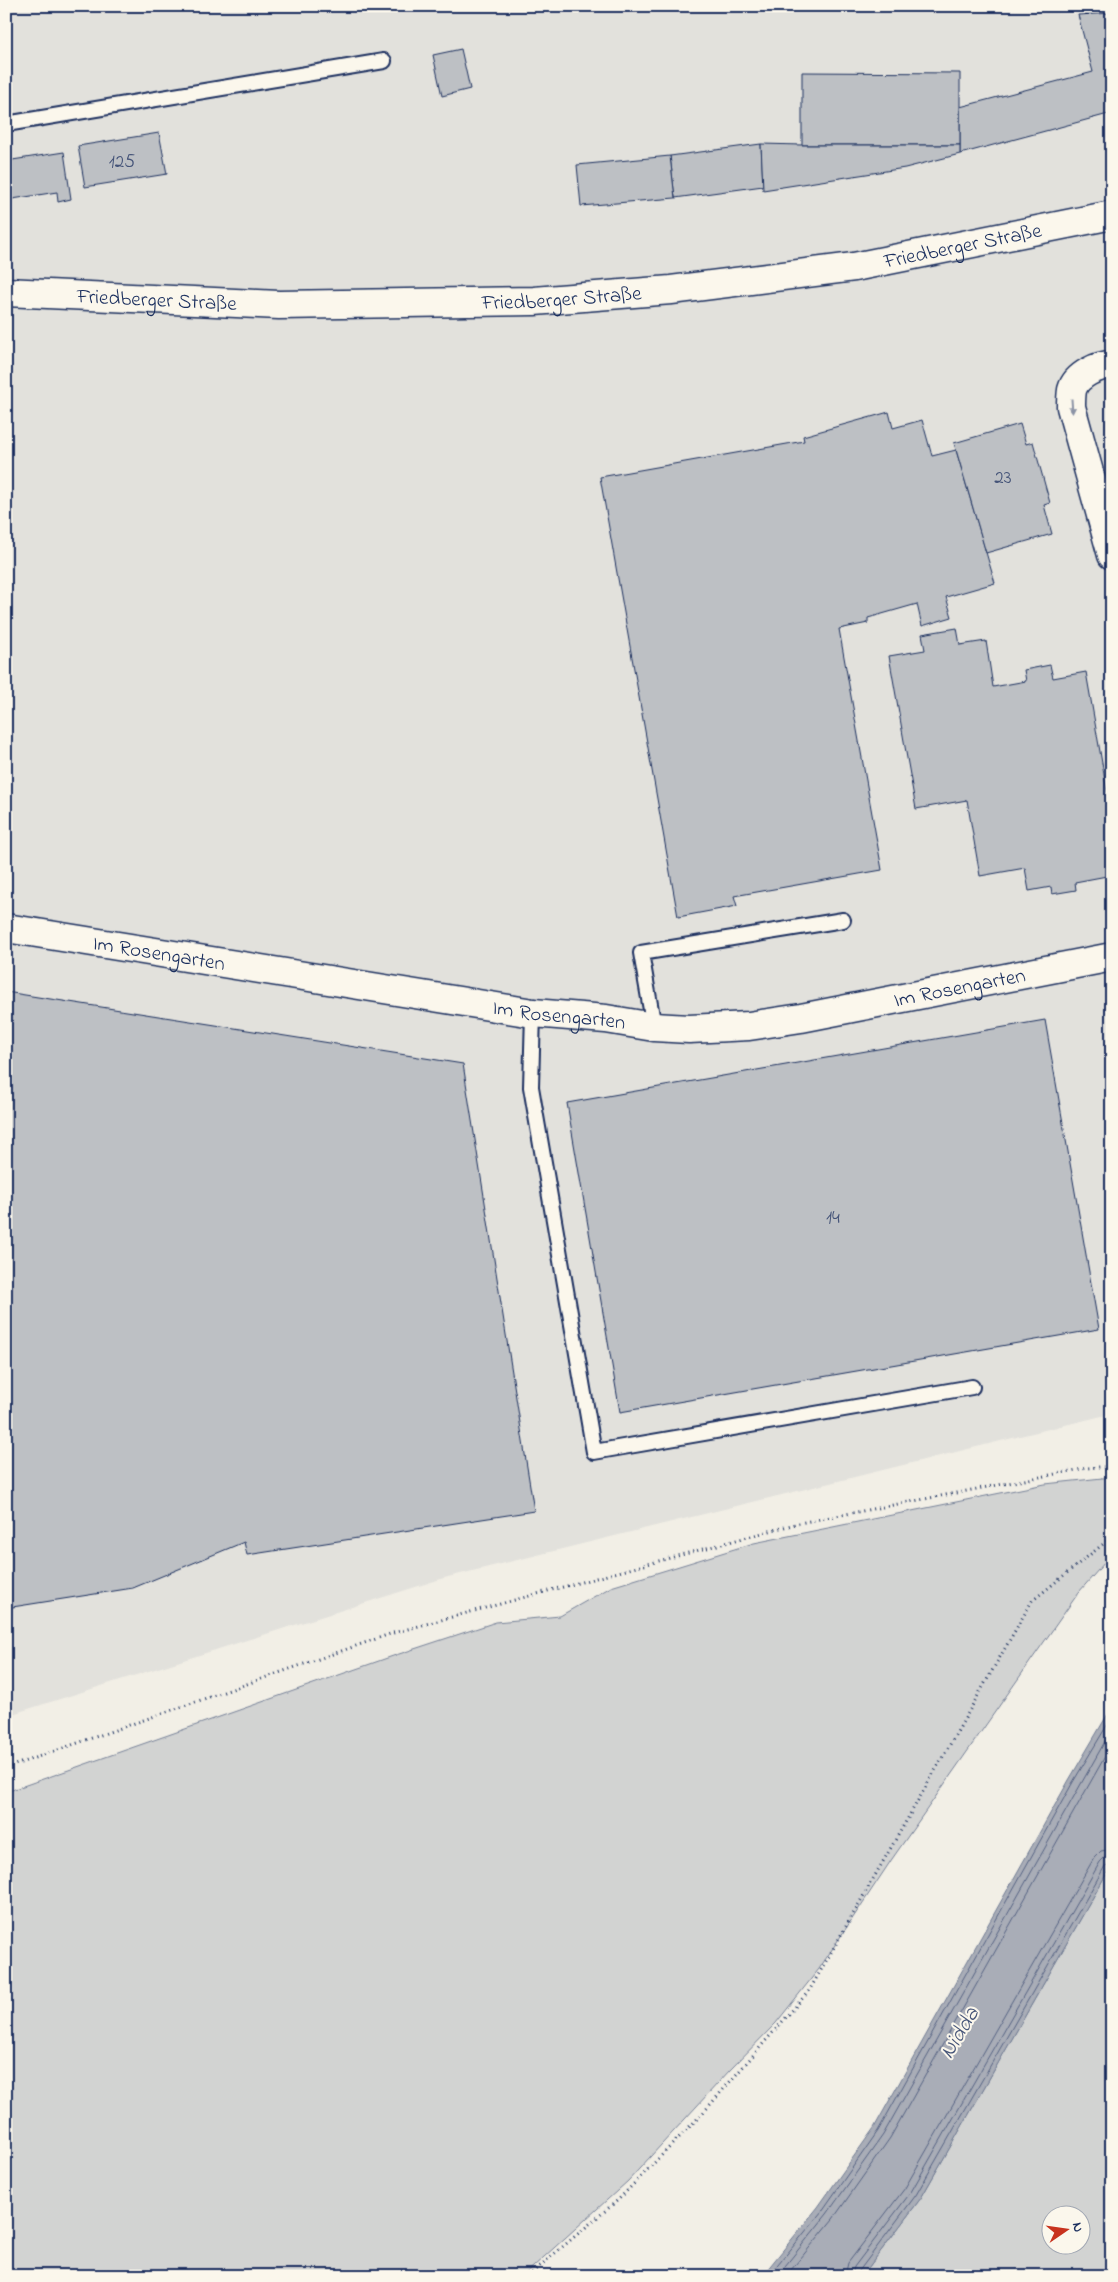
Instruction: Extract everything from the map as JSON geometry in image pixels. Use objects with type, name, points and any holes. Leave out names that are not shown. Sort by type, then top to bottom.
[{"type":"street","name":"Friedberger Straße","points":[[6,292],[279,305],[534,301],[671,290],[854,267],[1112,215]]},
{"type":"street","points":[[1112,365],[1102,365],[1083,375],[1072,388],[1071,407],[1112,555]]},
{"type":"street","name":"Im Rosengarten","points":[[6,928],[533,1013],[654,1027],[720,1028],[776,1022],[1112,958]]},
{"type":"lane","points":[[6,124],[384,61]]},
{"type":"lane","points":[[654,1027],[642,954],[843,920]]},
{"type":"lane","points":[[533,1013],[531,1087],[594,1452],[972,1387]]},
{"type":"path","points":[[6,1768],[402,1630],[799,1523],[1078,1469],[1112,1466]]},
{"type":"path","points":[[528,2276],[618,2200],[702,2114],[809,1991],[1032,1601],[1112,1537]]},
{"type":"shaded area","points":[[6,6],[942,6],[1072,14],[1112,13],[1110,1414],[444,1578],[6,1716]]},
{"type":"shaded area","points":[[1112,1477],[1112,1554],[1079,1592],[892,1859],[819,1969],[776,2023],[628,2181],[523,2276],[6,2276],[6,1792],[393,1656],[496,1622],[560,1616],[611,1587],[754,1543],[1045,1484]]},
{"type":"shaded area","points":[[1112,1864],[1112,2276],[862,2276],[921,2198]]},
{"type":"water","name":"Nidda","points":[[1112,1707],[1112,1864],[921,2198],[862,2276],[762,2276],[818,2207],[874,2128],[1069,1780]]},
{"type":"building","points":[[1112,13],[1112,113],[960,154],[960,107],[1093,72],[1078,15]]},
{"type":"building","points":[[461,49],[470,89],[442,96],[433,55]]},
{"type":"building","points":[[802,72],[960,73],[960,145],[802,145]]},
{"type":"building","points":[[159,133],[167,174],[85,187],[78,146]]},
{"type":"building","points":[[761,144],[763,186],[675,198],[670,156]]},
{"type":"building","points":[[761,144],[960,145],[960,154],[905,168],[763,190]]},
{"type":"building","points":[[64,152],[71,199],[58,202],[57,192],[6,200],[6,161]]},
{"type":"building","points":[[670,156],[675,198],[581,206],[577,165]]},
{"type":"building","points":[[889,412],[893,428],[922,420],[932,456],[956,450],[995,583],[946,597],[952,617],[922,626],[917,604],[868,618],[868,623],[839,629],[882,870],[734,896],[737,906],[678,917],[600,477],[804,441],[803,436]]},
{"type":"building","points":[[1020,424],[1026,444],[1033,442],[1050,503],[1044,505],[1052,534],[986,553],[954,443]]},
{"type":"building","points":[[957,628],[960,645],[986,641],[993,687],[1026,681],[1024,670],[1050,665],[1053,678],[1086,672],[1112,820],[1112,875],[1075,882],[1076,890],[1052,894],[1051,887],[1029,891],[1025,868],[980,876],[967,800],[916,809],[889,656],[925,650],[922,634]]},
{"type":"building","points":[[6,992],[463,1064],[534,1511],[247,1555],[244,1542],[133,1588],[6,1608]]},
{"type":"building","points":[[1045,1020],[1099,1329],[620,1412],[567,1103]]}]
